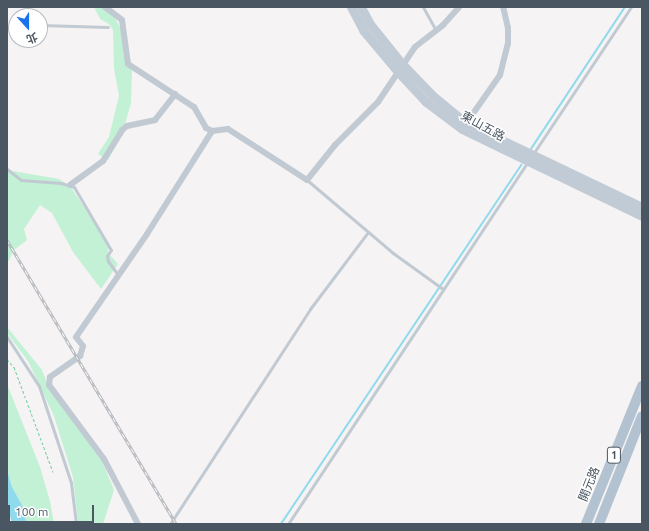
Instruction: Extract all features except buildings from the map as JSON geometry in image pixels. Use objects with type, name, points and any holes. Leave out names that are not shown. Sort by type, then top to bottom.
[{"type":"main road","name":"開元路","points":[[586,524],[642,386]]},
{"type":"main road","name":"開元路","points":[[599,524],[641,419]]},
{"type":"street","points":[[105,7],[122,20],[128,64],[194,106],[206,128],[212,131],[228,129],[307,180],[335,146],[378,102],[415,47],[436,30],[459,7]]},
{"type":"street","name":"東山五路","points":[[351,7],[363,30],[401,69]]},
{"type":"street","name":"東山五路","points":[[361,7],[370,24],[426,102],[464,126],[642,216]]},
{"type":"street","points":[[464,126],[500,75],[508,36],[503,7]]},
{"type":"street","points":[[70,185],[103,161],[122,130],[127,126],[155,120],[175,94]]},
{"type":"street","points":[[138,524],[104,459],[48,381],[80,356],[83,346],[76,338],[119,276],[212,131]]},
{"type":"street","name":"東山五路","points":[[529,159],[642,207]]},
{"type":"lane","points":[[424,7],[436,30]]},
{"type":"lane","points":[[288,524],[631,7]]},
{"type":"lane","points":[[48,26],[108,27]]},
{"type":"lane","points":[[7,169],[21,180],[70,185],[111,250],[107,256],[108,261],[119,276]]},
{"type":"lane","points":[[307,180],[368,232],[443,289]]},
{"type":"lane","points":[[170,524],[310,309],[368,232]]},
{"type":"lane","points":[[7,337],[39,386],[72,483],[76,524]]},
{"type":"lane","points":[[630,416],[641,419]]},
{"type":"path","points":[[7,359],[14,367],[53,472]]},
{"type":"green space","points":[[94,7],[107,7],[111,10],[125,37],[132,71],[131,103],[122,135],[108,160],[98,154],[109,137],[119,96],[114,68],[113,30],[109,24],[100,19]]},
{"type":"green space","points":[[7,170],[59,179],[70,186],[109,244],[108,253],[118,264],[101,289],[73,252],[52,213],[40,205],[24,229],[27,240],[14,250],[7,264]]},
{"type":"green space","points":[[7,327],[42,370],[49,388],[102,461],[114,490],[103,524],[78,524],[73,477],[54,416],[28,361],[7,333]]},
{"type":"green space","points":[[7,384],[40,467],[50,501],[54,524],[27,524],[22,505],[12,487],[7,470]]},
{"type":"water","points":[[7,470],[12,487],[22,505],[27,524],[12,524],[7,504]]},
{"type":"waterway","points":[[531,149],[625,7]]},
{"type":"waterway","points":[[281,524],[521,165]]},
{"type":"railway","points":[[7,240],[176,524]]}]
